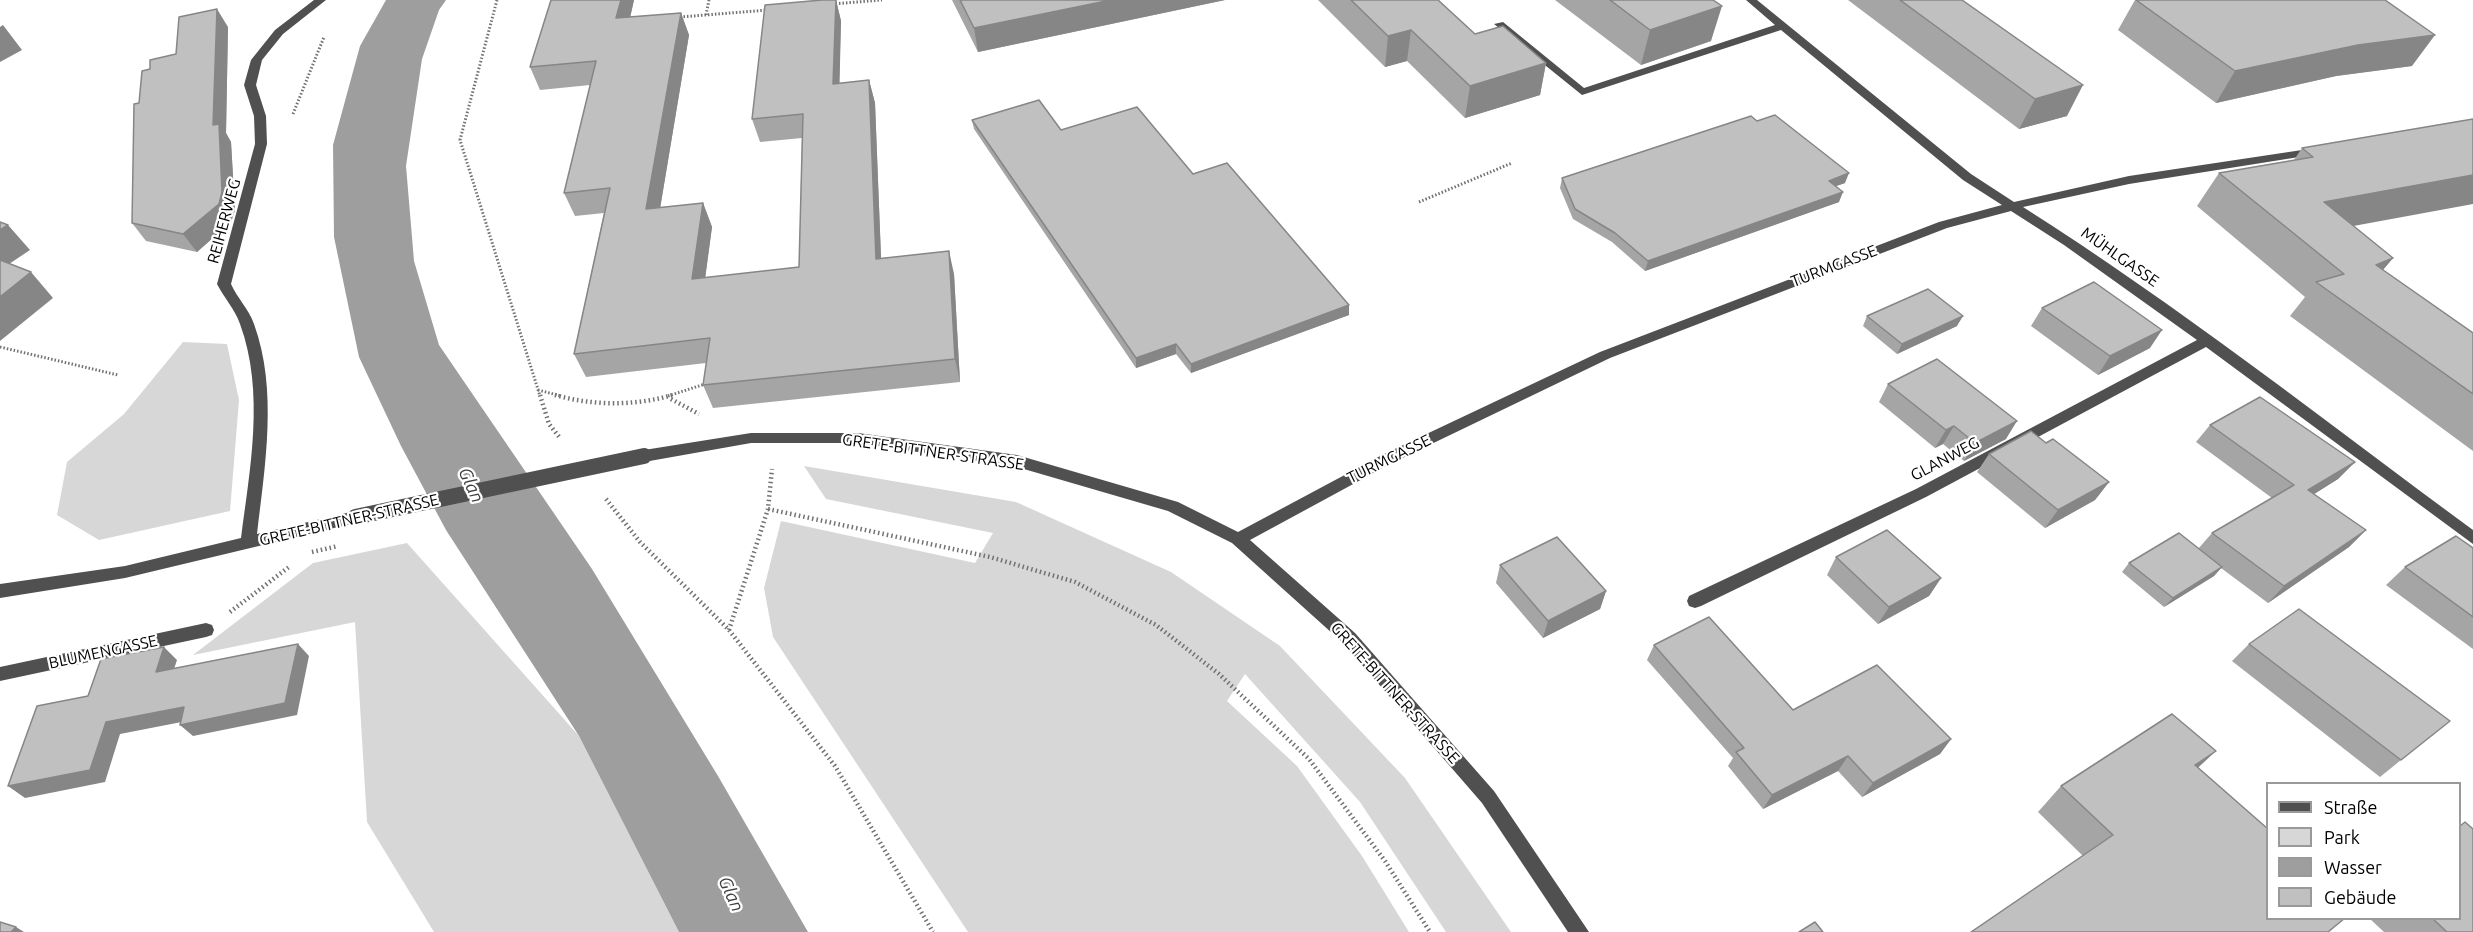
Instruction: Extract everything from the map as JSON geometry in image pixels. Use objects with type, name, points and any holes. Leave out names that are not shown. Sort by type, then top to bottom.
[{"type":"street","name":"REIHERWEG","points":[[248,544],[261,432],[256,360],[247,322],[230,300],[224,284],[261,144],[260,116],[250,85],[257,60],[279,32],[321,0]]},
{"type":"street","name":"MÜHLGASSE","points":[[1751,0],[1967,177],[2069,242],[2207,340],[2473,538]]},
{"type":"street","points":[[1499,24],[1582,92],[1784,26]]},
{"type":"street","name":"TURMGASSE","points":[[1238,539],[1286,511],[1387,459],[1605,354],[1942,225],[2011,206],[2128,180],[2337,147]]},
{"type":"street","name":"GLANWEG","points":[[1695,601],[1921,493],[2207,340]]},
{"type":"street","name":"GRETE-BITTNER-STRASSE","points":[[0,591],[125,572],[355,517],[644,456],[752,438],[858,438],[1017,461],[1173,506],[1238,539],[1349,638],[1480,789],[1579,932]]},
{"type":"street","name":"BLUMENGASSE","points":[[0,674],[206,630]]},
{"type":"path","points":[[497,0],[460,140],[537,389],[549,424],[563,442]]},
{"type":"path","points":[[706,15],[709,0]]},
{"type":"path","points":[[824,5],[882,0]]},
{"type":"path","points":[[672,18],[777,9]]},
{"type":"path","points":[[1419,202],[1512,163]]},
{"type":"path","points":[[0,347],[118,375]]},
{"type":"path","points":[[537,389],[572,401],[614,406],[671,398],[711,382]]},
{"type":"path","points":[[729,630],[768,509],[773,471]]},
{"type":"path","points":[[605,497],[640,542],[729,630],[835,766],[933,932]]},
{"type":"path","points":[[768,509],[990,556],[1075,582],[1156,625],[1219,674],[1309,759],[1385,861],[1430,932]]},
{"type":"path","points":[[206,630],[298,560]]},
{"type":"green space","points":[[183,342],[227,344],[239,400],[230,511],[99,540],[57,515],[67,462],[124,414]]},
{"type":"green space","points":[[804,466],[1016,502],[1171,572],[1280,646],[1405,778],[1511,932],[1446,932],[1360,802],[1245,674],[1227,701],[1297,766],[1362,856],[1409,932],[968,932],[773,637],[764,588],[781,521],[975,563],[993,533],[826,499]]},
{"type":"green space","points":[[407,543],[579,736],[679,932],[434,932],[367,822],[355,622],[193,655],[313,563]]},
{"type":"water","name":"Glan","points":[[386,0],[446,0],[439,10],[422,59],[406,166],[414,261],[439,345],[592,569],[718,776],[808,932],[679,932],[579,736],[446,530],[401,446],[359,357],[334,237],[333,145],[360,46]]},
{"type":"building","points":[[551,0],[621,0],[616,18],[681,13],[646,209],[703,203],[692,279],[799,267],[803,114],[752,119],[765,5],[836,0],[833,84],[869,80],[876,259],[949,251],[955,359],[703,385],[710,338],[574,354],[610,188],[564,193],[596,61],[530,67]]},
{"type":"building","points":[[960,0],[1111,0],[974,28]]},
{"type":"building","points":[[1351,0],[1438,0],[1475,34],[1503,26],[1546,63],[1470,86],[1411,30],[1388,36]]},
{"type":"building","points":[[1610,0],[1713,0],[1722,6],[1650,30]]},
{"type":"building","points":[[1900,0],[1962,0],[2083,85],[2035,99]]},
{"type":"building","points":[[2136,0],[2385,0],[2435,35],[2358,45],[2235,71]]},
{"type":"building","points":[[217,9],[213,125],[219,124],[222,192],[219,204],[183,234],[132,223],[134,104],[139,103],[142,71],[150,69],[150,60],[176,54],[179,17]]},
{"type":"building","points":[[1039,100],[1061,130],[1137,107],[1193,174],[1227,163],[1349,305],[1191,364],[1176,344],[1136,358],[972,120]]},
{"type":"building","points":[[1775,115],[1849,173],[1829,181],[1843,192],[1648,261],[1615,233],[1575,209],[1562,178],[1751,116],[1757,121]]},
{"type":"building","points":[[2473,119],[2473,175],[2324,202],[2393,258],[2376,265],[2473,333],[2473,394],[2316,282],[2344,274],[2219,173],[2313,157],[2302,148]]},
{"type":"building","points":[[0,222],[8,225],[0,230]]},
{"type":"building","points":[[0,260],[31,272],[0,297]]},
{"type":"building","points":[[2094,282],[2162,330],[2110,356],[2042,308]]},
{"type":"building","points":[[1928,289],[1963,316],[1902,344],[1867,316]]},
{"type":"building","points":[[1937,359],[2017,421],[1975,443],[1954,426],[1946,430],[1888,384]]},
{"type":"building","points":[[2260,397],[2355,462],[2308,490],[2366,530],[2284,586],[2212,533],[2294,485],[2210,425]]},
{"type":"building","points":[[2031,431],[2046,443],[2053,439],[2109,482],[2058,510],[1989,454]]},
{"type":"building","points":[[1887,530],[1941,578],[1889,607],[1836,557]]},
{"type":"building","points":[[2179,533],[2222,567],[2173,598],[2129,563]]},
{"type":"building","points":[[2456,536],[2473,548],[2473,617],[2405,567]]},
{"type":"building","points":[[1557,537],[1606,591],[1548,621],[1500,565]]},
{"type":"building","points":[[2299,609],[2450,721],[2401,760],[2249,644]]},
{"type":"building","points":[[1709,617],[1793,710],[1877,665],[1951,739],[1873,783],[1848,756],[1772,795],[1736,752],[1744,748],[1654,645]]},
{"type":"building","points":[[298,644],[285,703],[180,725],[184,707],[106,722],[90,770],[8,786],[37,706],[88,696],[101,659],[164,647],[156,672]]},
{"type":"building","points":[[2172,714],[2216,751],[2195,765],[2266,827],[2266,920],[2343,920],[2328,932],[1971,932],[2113,835],[2061,786]]},
{"type":"building","points":[[2465,822],[2473,829],[2473,932],[2447,932],[2434,920],[2461,920],[2461,825]]},
{"type":"building","points":[[0,922],[16,927],[11,932],[0,932]]},
{"type":"building","points":[[1815,922],[1823,932],[1799,932]]}]
